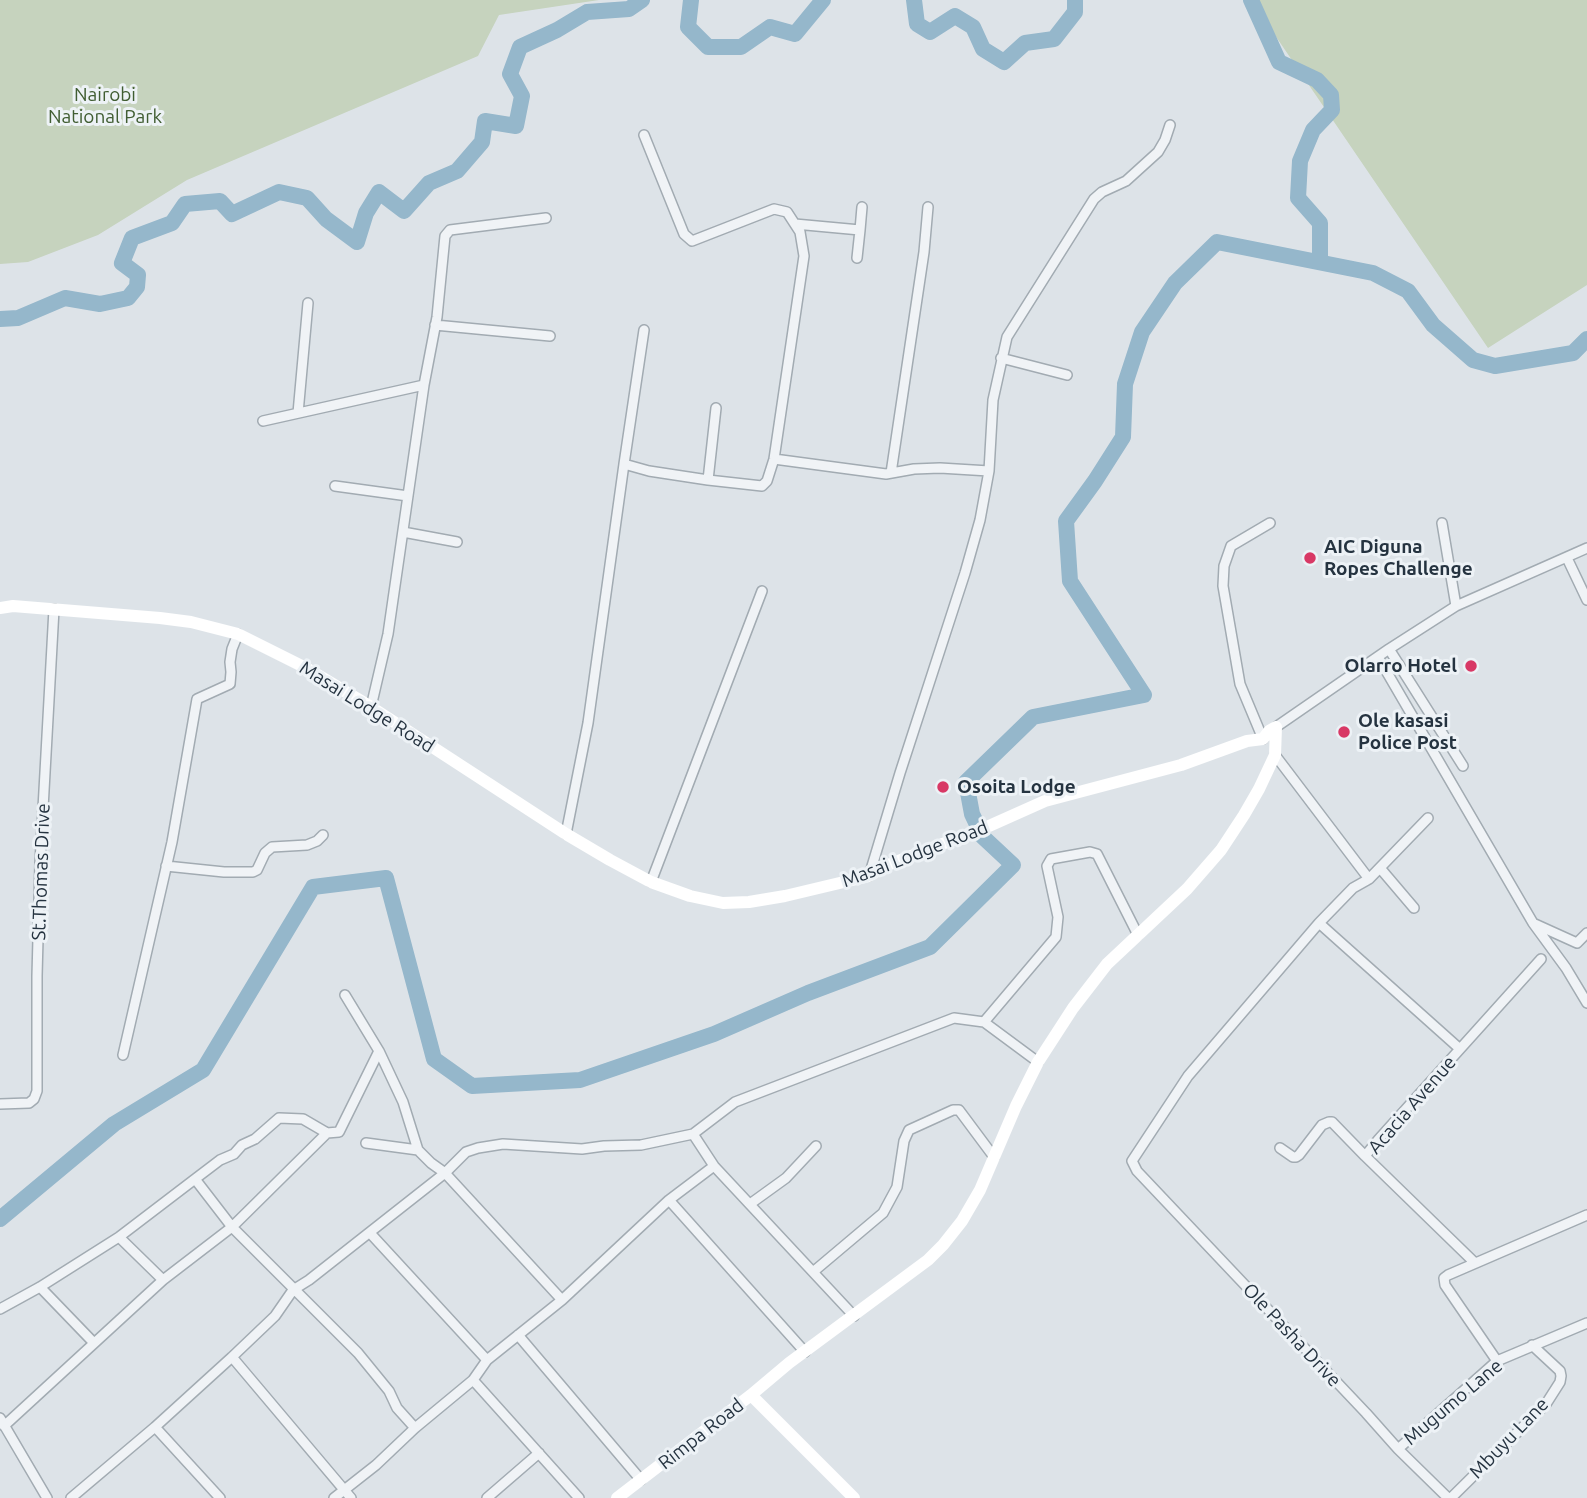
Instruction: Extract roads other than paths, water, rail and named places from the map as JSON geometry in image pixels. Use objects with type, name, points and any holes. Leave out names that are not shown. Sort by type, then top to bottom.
[{"type":"street","points":[[869,876],[980,520],[989,471],[993,400],[1007,337],[1094,199],[1102,192],[1126,181],[1158,152],[1170,125]]},
{"type":"street","points":[[624,464],[649,471],[762,486],[768,478],[774,459],[804,257],[800,232],[787,212],[774,209],[692,242],[684,234],[644,135]]},
{"type":"street","points":[[857,258],[862,207]]},
{"type":"street","points":[[891,473],[928,207]]},
{"type":"street","points":[[371,708],[388,634],[435,325],[445,236],[450,230],[546,218]]},
{"type":"street","points":[[794,224],[860,230]]},
{"type":"street","points":[[298,413],[309,303]]},
{"type":"street","points":[[435,325],[550,336]]},
{"type":"street","points":[[566,834],[588,723],[645,330]]},
{"type":"street","points":[[1001,358],[1067,376]]},
{"type":"street","points":[[263,421],[424,385]]},
{"type":"street","points":[[708,480],[716,408]]},
{"type":"street","points":[[774,459],[891,473],[940,468],[989,471]]},
{"type":"street","points":[[335,485],[408,496]]},
{"type":"street","points":[[1263,739],[1240,684],[1223,576],[1231,546],[1270,523]]},
{"type":"street","points":[[1442,523],[1456,606]]},
{"type":"street","points":[[403,532],[457,542]]},
{"type":"street","name":"Masai Lodge Road","points":[[0,608],[13,606],[54,609],[191,622],[238,634],[306,668],[566,834],[651,882],[690,896],[723,903],[785,896],[869,876],[885,866],[1045,801],[1136,778],[1247,741],[1263,739],[1269,731],[1456,606],[1587,548]]},
{"type":"street","points":[[1567,558],[1587,600]]},
{"type":"street","points":[[651,882],[762,591]]},
{"type":"street","name":"St.Thomas Drive","points":[[0,1104],[29,1103],[37,1091],[40,863],[54,609]]},
{"type":"street","points":[[123,1055],[166,866],[197,699],[230,684],[232,649],[238,634]]},
{"type":"street","points":[[1389,649],[1463,766]]},
{"type":"street","points":[[1378,657],[1534,923],[1587,1003]]},
{"type":"street","points":[[1276,727],[1275,755],[1368,879]]},
{"type":"street","name":"Rimpa Road","points":[[617,1498],[928,1260],[943,1245],[962,1221],[980,1190],[1038,1062],[1073,1009],[1107,964],[1187,889],[1221,850],[1249,807],[1275,755]]},
{"type":"street","points":[[1319,923],[1353,888],[1380,868],[1428,818]]},
{"type":"street","points":[[166,866],[253,872],[272,847],[307,845],[323,835]]},
{"type":"street","points":[[984,1022],[1056,937],[1058,917],[1047,866],[1051,859],[1090,852],[1097,854],[1138,934]]},
{"type":"street","points":[[1380,868],[1414,908]]},
{"type":"street","name":"Acacia Avenue","points":[[1319,923],[1460,1049],[1365,1156],[1475,1263]]},
{"type":"street","name":"Ole Pasha Drive","points":[[1319,923],[1188,1076],[1132,1161],[1137,1171],[1398,1449],[1450,1498]]},
{"type":"street","points":[[1534,923],[1577,943],[1587,933]]},
{"type":"street","points":[[1460,1049],[1541,959]]},
{"type":"street","points":[[345,995],[379,1051],[403,1102],[418,1150],[445,1173],[562,1300]]},
{"type":"street","points":[[71,1498],[232,1357],[275,1316],[293,1290],[370,1233],[445,1173],[466,1152],[503,1144],[582,1149],[641,1145],[693,1134],[735,1102],[954,1018],[984,1022],[1038,1062]]},
{"type":"street","points":[[0,1309],[119,1237],[220,1160],[255,1139],[279,1118],[303,1119],[327,1133],[339,1132],[379,1051]]},
{"type":"street","points":[[813,1272],[883,1213],[897,1187],[904,1140],[909,1130],[953,1110],[959,1110],[995,1157]]},
{"type":"street","points":[[1279,1148],[1293,1157],[1299,1155],[1322,1125],[1332,1122],[1365,1156]]},
{"type":"street","points":[[47,1498],[2,1422],[163,1280],[232,1227],[327,1133]]},
{"type":"street","points":[[693,1134],[714,1166],[854,1316]]},
{"type":"street","points":[[366,1143],[418,1150]]},
{"type":"street","points":[[750,1204],[786,1178],[816,1146]]},
{"type":"street","points":[[334,1498],[347,1494],[415,1428],[472,1380],[487,1360],[562,1300],[669,1200],[714,1166]]},
{"type":"street","points":[[195,1179],[232,1227],[358,1353],[389,1391],[397,1408],[415,1428]]},
{"type":"street","points":[[669,1200],[805,1352]]},
{"type":"street","points":[[1497,1361],[1445,1285],[1444,1278],[1587,1215]]},
{"type":"street","points":[[370,1233],[487,1360]]},
{"type":"street","points":[[119,1237],[163,1280]]},
{"type":"street","points":[[40,1287],[94,1343]]},
{"type":"street","name":"Mugumo Lane","points":[[1398,1449],[1497,1361],[1587,1323]]},
{"type":"street","points":[[518,1335],[641,1480]]},
{"type":"street","name":"Mbuyu Lane","points":[[1450,1498],[1546,1404],[1560,1382],[1560,1371],[1532,1345]]},
{"type":"street","points":[[232,1357],[347,1494]]},
{"type":"street","points":[[472,1380],[579,1498]]},
{"type":"street","points":[[751,1395],[854,1498]]},
{"type":"street","points":[[155,1427],[220,1498]]},
{"type":"street","points":[[487,1498],[538,1453]]},
{"type":"waterway","points":[[0,319],[18,318],[65,298],[100,304],[128,298],[137,287],[138,275],[122,263],[132,238],[172,223],[185,204],[220,201],[232,214],[279,192],[307,198],[326,219],[357,242],[366,213],[379,192],[404,211],[429,183],[457,171],[482,142],[485,121],[516,126],[522,96],[510,74],[520,47],[587,12],[629,9],[642,0]]},
{"type":"waterway","points":[[691,0],[688,27],[708,47],[741,47],[770,27],[795,34],[823,0]]},
{"type":"waterway","points":[[914,0],[917,24],[930,32],[955,16],[973,27],[983,49],[1004,62],[1025,43],[1054,39],[1075,12],[1075,0]]},
{"type":"waterway","points":[[1251,0],[1279,62],[1317,80],[1331,95],[1332,110],[1313,130],[1300,161],[1298,198],[1320,223],[1320,262]]},
{"type":"waterway","points":[[0,1219],[114,1124],[203,1070],[313,887],[386,878],[434,1059],[472,1086],[580,1080],[714,1034],[808,993],[930,947],[1013,865],[983,837],[972,814],[966,782],[1033,717],[1144,695],[1070,581],[1066,521],[1123,437],[1125,384],[1142,332],[1175,283],[1217,242],[1373,273],[1408,291],[1433,325],[1473,360],[1495,366],[1573,353],[1587,339]]},
{"type":"place","name":"AIC Diguna Ropes Challenge","points":[[1310,558]]},
{"type":"place","name":"Olarro Hotel","points":[[1471,666]]},
{"type":"place","name":"Ole kasasi Police Post","points":[[1344,732]]},
{"type":"place","name":"Osoita Lodge","points":[[943,787]]},
{"type":"park label","name":"Nairobi National Park","points":[[105,106]]}]
